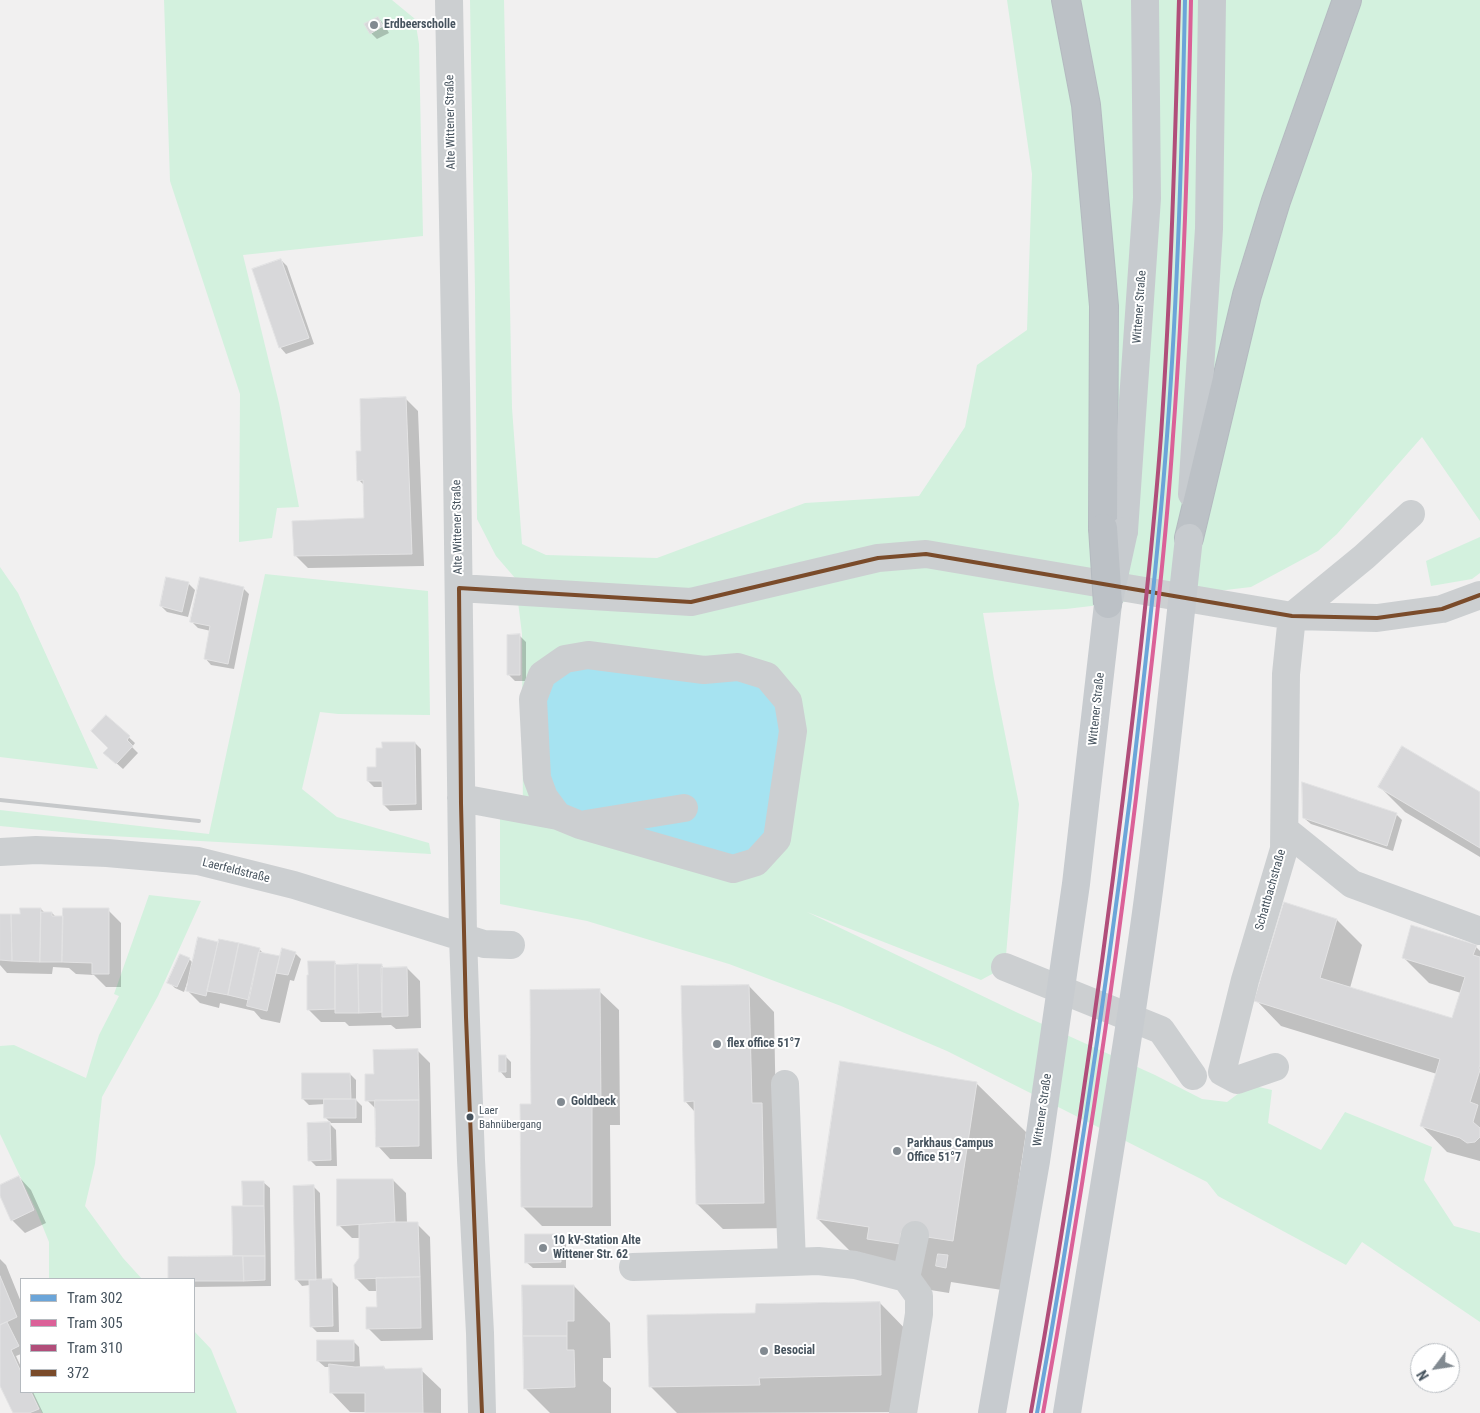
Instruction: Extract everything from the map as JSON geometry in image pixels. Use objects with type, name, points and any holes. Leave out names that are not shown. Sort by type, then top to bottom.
[{"type":"highway","points":[[1066,0],[1086,105],[1104,306],[1113,529],[1108,604]]},
{"type":"highway","points":[[1189,538],[1247,295],[1276,202],[1347,0]]},
{"type":"main road","name":"Wittener Straße","points":[[1113,529],[1147,198],[1145,0]]},
{"type":"main road","points":[[1068,1413],[1128,1039],[1146,911],[1163,780],[1189,538],[1209,229],[1212,0]]},
{"type":"main road","name":"Wittener Straße","points":[[992,1413],[1036,1161],[1075,893],[1108,604]]},
{"type":"street","name":"Alte Wittener Straße","points":[[449,0],[463,937],[482,1413]]},
{"type":"street","points":[[1292,616],[1364,557],[1411,514]]},
{"type":"street","points":[[459,588],[691,602],[878,558],[926,554],[1292,616],[1377,618],[1442,609],[1480,595]]},
{"type":"street","name":"Schattbachstraße","points":[[1275,1066],[1236,1080],[1222,1072],[1245,980],[1284,849],[1286,674],[1292,616]]},
{"type":"street","points":[[461,798],[569,820],[733,869],[756,862],[777,839],[793,731],[788,701],[767,676],[738,667],[704,670],[588,655],[565,659],[542,676],[533,699],[537,778],[544,797],[569,820],[684,808]]},
{"type":"street","points":[[1284,830],[1352,884],[1480,931]]},
{"type":"street","name":"Laerfeldstraße","points":[[0,852],[62,851],[198,861],[294,885],[484,944],[511,944]]},
{"type":"street","points":[[1005,967],[1161,1030],[1193,1076]]},
{"type":"street","points":[[785,1084],[792,1262]]},
{"type":"street","points":[[906,1278],[915,1235]]},
{"type":"street","points":[[633,1267],[818,1261],[855,1265],[906,1278],[919,1296],[919,1314],[903,1413]]},
{"type":"green space","points":[[164,0],[392,0],[415,19],[419,44],[423,236],[243,255],[279,403],[299,507],[277,508],[272,538],[239,542],[240,394],[170,181]]},
{"type":"green space","points":[[470,0],[504,0],[512,408],[522,544],[546,555],[657,558],[805,503],[919,496],[965,427],[977,365],[1027,330],[1032,174],[1007,0],[1480,0],[1480,521],[1422,437],[1337,534],[1318,551],[1251,587],[1066,609],[983,613],[1019,804],[1005,967],[981,980],[807,912],[1018,1013],[1155,1075],[1202,1099],[1227,1102],[1250,1085],[1272,1090],[1268,1123],[1321,1150],[1345,1112],[1432,1147],[1424,1180],[1454,1226],[1480,1233],[1480,1322],[1362,1242],[1346,1265],[1218,1196],[1207,1182],[947,1051],[841,1006],[729,964],[587,921],[500,904],[500,816],[523,822],[522,634],[515,578],[496,556],[477,519]]},
{"type":"green space","points":[[1480,537],[1480,573],[1472,579],[1431,586],[1426,561]]},
{"type":"green space","points":[[0,567],[18,593],[98,769],[0,757]]},
{"type":"green space","points":[[265,574],[428,591],[430,715],[338,714],[320,712],[302,789],[337,817],[429,843],[431,854],[94,835],[0,826],[0,810],[209,834]]},
{"type":"green space","points":[[149,895],[201,901],[158,996],[102,1097],[95,1164],[85,1206],[123,1258],[141,1278],[49,1278],[49,1242],[0,1134],[0,1046],[14,1045],[86,1078],[99,1035],[119,996],[114,994]]},
{"type":"green space","points":[[195,1332],[211,1349],[237,1413],[42,1413],[32,1393],[195,1393]]},
{"type":"water","points":[[571,664],[738,674],[782,702],[773,827],[739,859],[573,815],[550,793],[541,706],[548,681]]},
{"type":"building","name":"Erdbeerscholle","points":[[378,17],[383,26],[370,34],[364,24]]},
{"type":"building","points":[[281,259],[309,338],[279,348],[252,269]]},
{"type":"building","points":[[406,397],[412,554],[294,556],[292,521],[364,518],[363,480],[357,481],[356,451],[361,451],[360,399]]},
{"type":"building","points":[[166,577],[189,582],[182,612],[160,606]]},
{"type":"building","points":[[200,577],[244,587],[228,664],[204,659],[210,626],[190,622]]},
{"type":"building","points":[[520,634],[520,675],[507,675],[507,635]]},
{"type":"building","points":[[106,715],[130,736],[127,740],[133,746],[116,764],[103,753],[108,748],[91,731]]},
{"type":"building","points":[[382,742],[415,742],[416,804],[383,805],[382,781],[367,781],[367,767],[376,767],[376,748],[382,748]]},
{"type":"building","points":[[1402,746],[1480,792],[1480,848],[1378,787]]},
{"type":"building","points":[[1302,782],[1397,813],[1387,846],[1303,818]]},
{"type":"building","points":[[1284,902],[1337,919],[1320,978],[1452,1018],[1465,977],[1402,958],[1411,925],[1477,945],[1473,955],[1480,957],[1480,1070],[1470,1102],[1478,1105],[1473,1122],[1480,1128],[1480,1137],[1475,1142],[1467,1143],[1460,1138],[1420,1126],[1440,1059],[1254,1001]]},
{"type":"building","points":[[20,908],[41,908],[40,962],[12,961],[11,914],[20,914]]},
{"type":"building","points":[[63,908],[109,908],[109,974],[92,974],[92,963],[62,962]]},
{"type":"building","points":[[41,912],[52,912],[52,916],[63,916],[62,962],[40,962]]},
{"type":"building","points":[[0,914],[11,914],[12,961],[0,960]]},
{"type":"building","points":[[198,937],[218,942],[206,996],[186,991]]},
{"type":"building","points":[[219,939],[239,943],[228,995],[207,991]]},
{"type":"building","points":[[239,943],[260,948],[249,1000],[228,995]]},
{"type":"building","points":[[282,948],[296,952],[288,975],[276,973]]},
{"type":"building","points":[[259,952],[280,956],[267,1011],[247,1006]]},
{"type":"building","points":[[180,954],[190,958],[177,987],[167,983]]},
{"type":"building","points":[[308,961],[335,961],[335,1009],[307,1010]]},
{"type":"building","points":[[358,964],[382,964],[382,1012],[359,1013]]},
{"type":"building","points":[[358,964],[359,1013],[335,1013],[335,965]]},
{"type":"building","points":[[407,967],[408,1016],[382,1017],[381,968]]},
{"type":"building","name":"flex office 51°7","points":[[749,985],[752,1103],[762,1103],[764,1203],[696,1204],[694,1101],[684,1102],[681,986]]},
{"type":"building","points":[[600,989],[601,1106],[592,1107],[592,1207],[521,1207],[520,1104],[531,1104],[530,990]]},
{"type":"building","points":[[418,1049],[419,1100],[365,1101],[365,1074],[374,1074],[373,1050]]},
{"type":"building","points":[[499,1055],[506,1055],[506,1072],[499,1072]]},
{"type":"building","name":"Parkhaus Campus Office 51°7","points":[[840,1061],[977,1082],[953,1241],[901,1233],[900,1244],[867,1239],[869,1227],[817,1219]]},
{"type":"building","points":[[302,1073],[350,1073],[351,1099],[302,1099]]},
{"type":"building","points":[[324,1099],[356,1099],[356,1118],[324,1118]]},
{"type":"building","points":[[375,1100],[419,1100],[419,1146],[376,1147]]},
{"type":"building","points":[[330,1122],[331,1160],[308,1161],[307,1123]]},
{"type":"building","points":[[19,1176],[34,1210],[11,1221],[0,1196],[0,1185]]},
{"type":"building","points":[[337,1179],[393,1179],[395,1222],[337,1226]]},
{"type":"building","points":[[242,1181],[264,1181],[264,1206],[243,1206]]},
{"type":"building","points":[[314,1185],[316,1280],[295,1280],[293,1186]]},
{"type":"building","points":[[232,1206],[264,1206],[265,1256],[233,1256]]},
{"type":"building","points":[[418,1222],[420,1277],[355,1279],[354,1265],[359,1258],[359,1225]]},
{"type":"building","name":"10 kV-Station Alte Wittener Str. 62","points":[[525,1234],[560,1234],[561,1262],[525,1263]]},
{"type":"building","points":[[938,1254],[948,1255],[946,1268],[936,1266]]},
{"type":"building","points":[[243,1256],[244,1281],[195,1281],[195,1278],[168,1278],[168,1257]]},
{"type":"building","points":[[243,1256],[265,1256],[265,1280],[244,1281]]},
{"type":"building","points":[[0,1276],[17,1317],[0,1325]]},
{"type":"building","points":[[420,1277],[421,1328],[366,1329],[366,1307],[377,1307],[376,1278]]},
{"type":"building","points":[[332,1279],[333,1326],[310,1327],[309,1280]]},
{"type":"building","points":[[522,1285],[574,1285],[574,1321],[567,1321],[567,1336],[523,1336]]},
{"type":"building","name":"Besocial","points":[[880,1302],[881,1375],[759,1378],[760,1385],[649,1387],[647,1315],[755,1313],[756,1304]]},
{"type":"building","points":[[7,1322],[19,1346],[11,1350],[20,1370],[20,1393],[31,1393],[39,1409],[29,1413],[13,1413],[0,1386],[0,1325]]},
{"type":"building","points":[[523,1336],[567,1336],[567,1350],[574,1350],[575,1387],[524,1389]]},
{"type":"building","points":[[317,1340],[354,1340],[354,1361],[317,1361]]},
{"type":"building","points":[[329,1364],[355,1367],[384,1366],[384,1369],[422,1368],[423,1413],[365,1413],[365,1393],[330,1393]]},
{"type":"railway","points":[[0,800],[199,821]]},
{"type":"tram line","name":"310","points":[[1031,1412],[1070,1182],[1093,1029],[1144,616],[1161,435],[1172,218],[1179,0]]},
{"type":"tram line","name":"302","points":[[1037,1413],[1076,1183],[1110,952],[1130,798],[1150,617],[1171,382],[1177,273],[1185,0]]},
{"type":"tram line","name":"305","points":[[1043,1413],[1070,1260],[1094,1106],[1136,798],[1157,617],[1177,382],[1183,273],[1191,0]]},
{"type":"transit line","name":"372","points":[[459,588],[691,602],[878,558],[926,554],[1292,616],[1377,618],[1442,609],[1480,595]]},
{"type":"transit line","name":"372","points":[[459,588],[461,803],[466,1017],[482,1413]]},
{"type":"place","name":"Erdbeerscholle","points":[[374,25]]},
{"type":"place","name":"flex office 51°7","points":[[717,1044]]},
{"type":"place","name":"Goldbeck","points":[[561,1102]]},
{"type":"place","name":"Laer Bahnübergang","points":[[470,1117]]},
{"type":"place","name":"Parkhaus Campus Office 51°7","points":[[897,1151]]},
{"type":"place","name":"10 kV-Station Alte Wittener Str. 62","points":[[543,1248]]},
{"type":"place","name":"Besocial","points":[[764,1351]]}]
